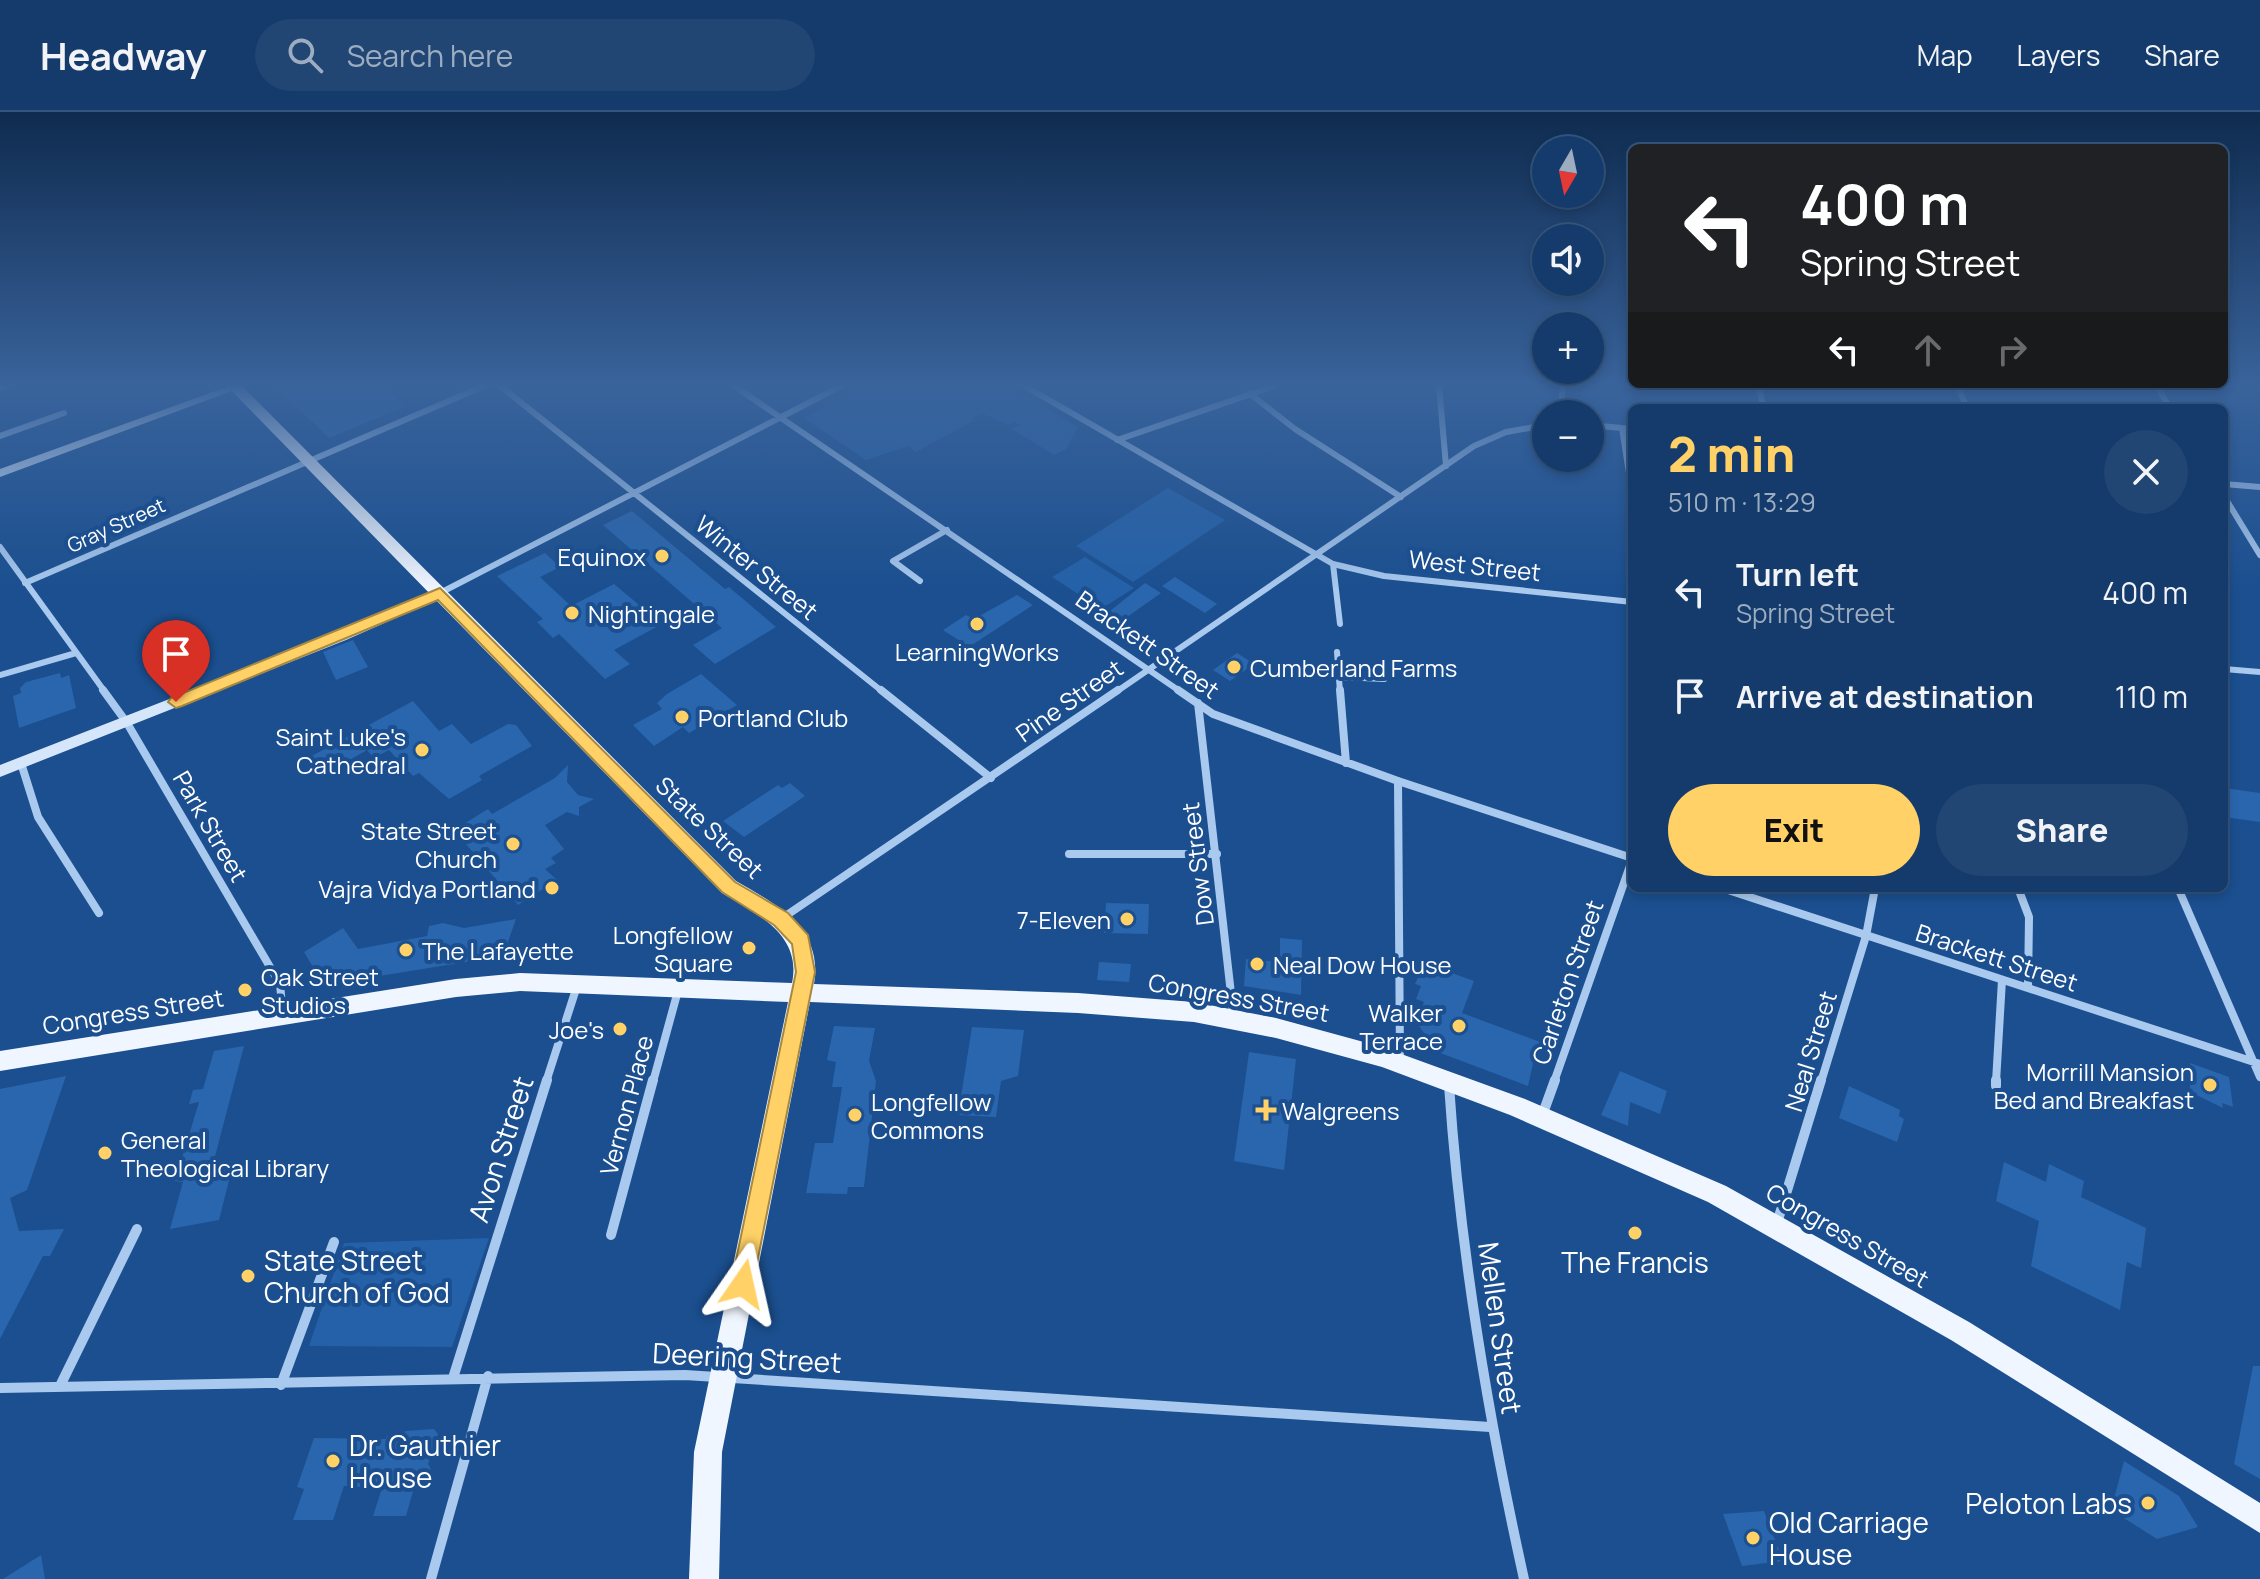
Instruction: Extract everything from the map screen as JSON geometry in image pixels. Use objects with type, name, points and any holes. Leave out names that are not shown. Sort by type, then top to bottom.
[{"type":"main road","name":"State Street","points":[[301,453],[729,887],[781,919],[801,941],[805,972],[705,1476],[704,1579]]},
{"type":"main road","name":"Congress Street","points":[[0,1061],[487,984],[578,981],[1147,1007],[1234,1020],[1314,1037],[1449,1080],[1717,1194],[1776,1224],[1960,1331],[2260,1519]]},
{"type":"street","points":[[0,473],[53,453]]},
{"type":"street","name":"Gray Street","points":[[25,583],[323,453]]},
{"type":"street","name":"Winter Street","points":[[586,453],[991,778]]},
{"type":"street","points":[[0,771],[127,723],[440,593],[712,453]]},
{"type":"street","name":"Brackett Street","points":[[834,453],[1213,714],[1346,763],[1628,858]]},
{"type":"street","name":"West Street","points":[[1140,453],[1333,564],[1384,576],[1628,602]]},
{"type":"street","points":[[1333,453],[1401,497]]},
{"type":"street","points":[[1445,453],[1446,466]]},
{"type":"street","name":"Pine Street","points":[[781,919],[1463,453]]},
{"type":"street","points":[[2228,484],[2260,487]]},
{"type":"street","points":[[2228,503],[2260,555]]},
{"type":"street","points":[[920,581],[893,561],[947,530]]},
{"type":"street","name":"Park Street","points":[[0,547],[127,723],[280,984],[283,1017]]},
{"type":"street","points":[[1333,564],[1340,624]]},
{"type":"street","points":[[1337,652],[1346,763]]},
{"type":"street","points":[[0,675],[76,653]]},
{"type":"street","points":[[2228,669],[2260,672]]},
{"type":"street","points":[[1340,677],[1384,679]]},
{"type":"street","name":"Dow Street","points":[[1198,703],[1234,1020]]},
{"type":"street","points":[[21,763],[38,817],[99,913]]},
{"type":"street","points":[[1398,781],[1400,1063]]},
{"type":"street","points":[[1069,854],[1217,854]]},
{"type":"street","name":"Carleton Street","points":[[1542,1118],[1628,871]]},
{"type":"street","name":"Brackett Street","points":[[1734,892],[2257,1063]]},
{"type":"street","name":"Neal Street","points":[[1776,1224],[1866,936],[1874,892]]},
{"type":"street","points":[[2020,892],[2029,917],[2028,988]]},
{"type":"street","points":[[2180,892],[2257,1063],[2260,1077]]},
{"type":"street","points":[[1996,1086],[2002,980]]},
{"type":"street","name":"Avon Street","points":[[453,1378],[578,981]]},
{"type":"street","name":"Vernon Place","points":[[611,1235],[679,986]]},
{"type":"street","name":"Mellen Street","points":[[1449,1080],[1453,1148],[1490,1427],[1524,1579]]},
{"type":"street","points":[[60,1386],[137,1229]]},
{"type":"street","points":[[281,1385],[334,1242]]},
{"type":"street","points":[[431,1579],[488,1376]]},
{"type":"street","name":"Deering Street","points":[[0,1388],[281,1385],[488,1376],[725,1377],[1251,1414],[1490,1427]]},
{"type":"shaded area","points":[[856,453],[886,453],[866,460]]},
{"type":"shaded area","points":[[1168,488],[1225,520],[1133,582],[1076,546]]},
{"type":"shaded area","points":[[1085,557],[1134,588],[1101,609],[1052,577]]},
{"type":"shaded area","points":[[489,1238],[452,1347],[309,1346],[344,1243]]},
{"type":"building","points":[[632,511],[725,589],[729,587],[776,627],[715,664],[693,645],[722,628],[603,525]]},
{"type":"building","name":"Nightingale","points":[[545,553],[560,567],[540,577],[571,606],[614,584],[662,624],[614,650],[630,664],[605,679],[559,634],[553,638],[537,622],[543,619],[497,576]]},
{"type":"building","points":[[1175,577],[1217,604],[1205,613],[1162,586]]},
{"type":"building","points":[[1145,583],[1161,593],[1113,627],[1100,619]]},
{"type":"building","name":"LearningWorks","points":[[1017,595],[1033,605],[969,647],[943,630],[966,615],[974,619]]},
{"type":"building","points":[[353,640],[368,667],[336,680],[323,652]]},
{"type":"building","name":"Cumberland Farms","points":[[1237,653],[1254,664],[1230,681],[1213,670]]},
{"type":"building","points":[[60,673],[61,678],[69,675],[76,708],[19,728],[13,696],[21,693],[20,688],[26,682]]},
{"type":"building","name":"Portland Club","points":[[701,674],[737,705],[689,733],[683,727],[654,746],[633,725],[662,709],[657,703],[667,694]]},
{"type":"building","name":"Saint Luke's Cathedral","points":[[413,701],[439,731],[452,724],[471,744],[508,724],[516,725],[532,746],[479,776],[482,780],[449,799],[419,773],[413,776],[389,750],[374,758],[367,750],[322,776],[308,758]]},
{"type":"building","name":"State Street Church","points":[[568,765],[567,782],[578,795],[594,799],[579,807],[579,816],[567,812],[545,825],[564,849],[551,858],[556,863],[545,869],[557,880],[518,905],[454,830],[488,809],[492,814],[555,778]]},
{"type":"building","points":[[790,783],[805,796],[744,837],[723,821],[778,785],[782,788]]},
{"type":"building","points":[[2228,789],[2260,793],[2260,822],[2228,818]]},
{"type":"building","name":"7-Eleven","points":[[1106,903],[1149,904],[1148,934],[1104,933]]},
{"type":"building","name":"The Lafayette","points":[[516,919],[503,956],[330,984],[320,979],[304,952],[343,928],[358,949],[427,936],[429,926],[443,923],[464,928]]},
{"type":"building","name":"Neal Dow House","points":[[1280,938],[1302,940],[1301,995],[1244,986],[1246,959],[1280,962]]},
{"type":"building","name":"7-Eleven","points":[[1099,962],[1131,964],[1129,982],[1097,980]]},
{"type":"building","name":"Walker Terrace","points":[[1424,963],[1474,981],[1462,1013],[1543,1043],[1539,1056],[1535,1055],[1528,1086],[1427,1048],[1430,1041],[1416,1022],[1424,1002],[1416,999],[1421,986],[1415,984]]},
{"type":"building","name":"Longfellow Commons","points":[[834,1026],[875,1028],[869,1061],[876,1081],[864,1187],[848,1187],[847,1194],[806,1193],[815,1143],[833,1143],[842,1087],[832,1087],[836,1062],[827,1060]]},
{"type":"building","points":[[972,1027],[1024,1030],[1018,1076],[1001,1081],[996,1117],[958,1115]]},
{"type":"building","points":[[244,1046],[213,1164],[234,1161],[219,1220],[170,1229],[183,1182],[175,1181],[199,1102],[189,1104],[193,1090],[203,1089],[214,1051]]},
{"type":"building","name":"Walgreens","points":[[1249,1052],[1296,1059],[1284,1170],[1234,1161]]},
{"type":"building","name":"Morrill Mansion Bed and Breakfast","points":[[2190,1063],[2229,1077],[2233,1107],[2222,1103],[2223,1108],[2190,1092]]},
{"type":"building","points":[[1620,1071],[1667,1091],[1660,1114],[1630,1102],[1628,1126],[1601,1115]]},
{"type":"building","points":[[66,1076],[27,1190],[10,1198],[19,1231],[64,1229],[50,1256],[43,1256],[0,1339],[0,1089]]},
{"type":"building","points":[[1849,1086],[1900,1110],[1899,1116],[1904,1119],[1897,1142],[1839,1118]]},
{"type":"building","points":[[2004,1162],[2046,1182],[2049,1164],[2084,1181],[2081,1197],[2146,1228],[2141,1268],[2127,1262],[2120,1310],[2031,1266],[2039,1221],[1996,1201]]},
{"type":"building","points":[[2253,1366],[2260,1366],[2260,1479],[2234,1464]]},
{"type":"building","points":[[434,1429],[438,1434],[428,1464],[431,1469],[421,1488],[414,1488],[406,1516],[373,1516],[382,1488],[344,1486],[333,1520],[293,1520],[304,1489],[297,1487],[314,1438],[386,1439],[387,1436],[403,1437],[405,1431]]},
{"type":"building","name":"Peloton Labs","points":[[2124,1461],[2179,1496],[2198,1527],[2157,1539],[2111,1510]]},
{"type":"building","name":"Old Carriage House","points":[[1764,1511],[1783,1561],[1742,1566],[1723,1514]]},
{"type":"building","points":[[41,1555],[45,1579],[3,1579]]},
{"type":"place","name":"Equinox","points":[[662,556]]},
{"type":"place","name":"Nightingale","points":[[572,613]]},
{"type":"place","name":"LearningWorks","points":[[977,624]]},
{"type":"place","name":"Cumberland Farms","points":[[1234,667]]},
{"type":"place","name":"Portland Club","points":[[682,717]]},
{"type":"place","name":"Saint Luke's Cathedral","points":[[422,750]]},
{"type":"place","name":"State Street Church","points":[[513,844]]},
{"type":"place","name":"Vajra Vidya Portland","points":[[552,888]]},
{"type":"place","name":"7-Eleven","points":[[1127,919]]},
{"type":"place","name":"Longfellow Square","points":[[749,948]]},
{"type":"place","name":"The Lafayette","points":[[406,950]]},
{"type":"place","name":"Neal Dow House","points":[[1257,964]]},
{"type":"place","name":"Oak Street Studios","points":[[245,990]]},
{"type":"place","name":"Walker Terrace","points":[[1459,1026]]},
{"type":"place","name":"Joe's","points":[[620,1029]]},
{"type":"place","name":"Morrill Mansion Bed and Breakfast","points":[[2210,1085]]},
{"type":"place","name":"Walgreens","points":[[1266,1110]]},
{"type":"place","name":"Longfellow Commons","points":[[855,1115]]},
{"type":"place","name":"General Theological Library","points":[[105,1153]]},
{"type":"place","name":"The Francis","points":[[1635,1233]]},
{"type":"place","name":"State Street Church of God","points":[[248,1276]]},
{"type":"place","name":"Dr. Gauthier House","points":[[333,1461]]},
{"type":"place","name":"Peloton Labs","points":[[2148,1503]]},
{"type":"place","name":"Old Carriage House","points":[[1753,1538]]},
{"type":"route","points":[[176,702],[341,637],[440,593],[729,887],[781,919],[801,941],[805,972],[743,1284]]}]
